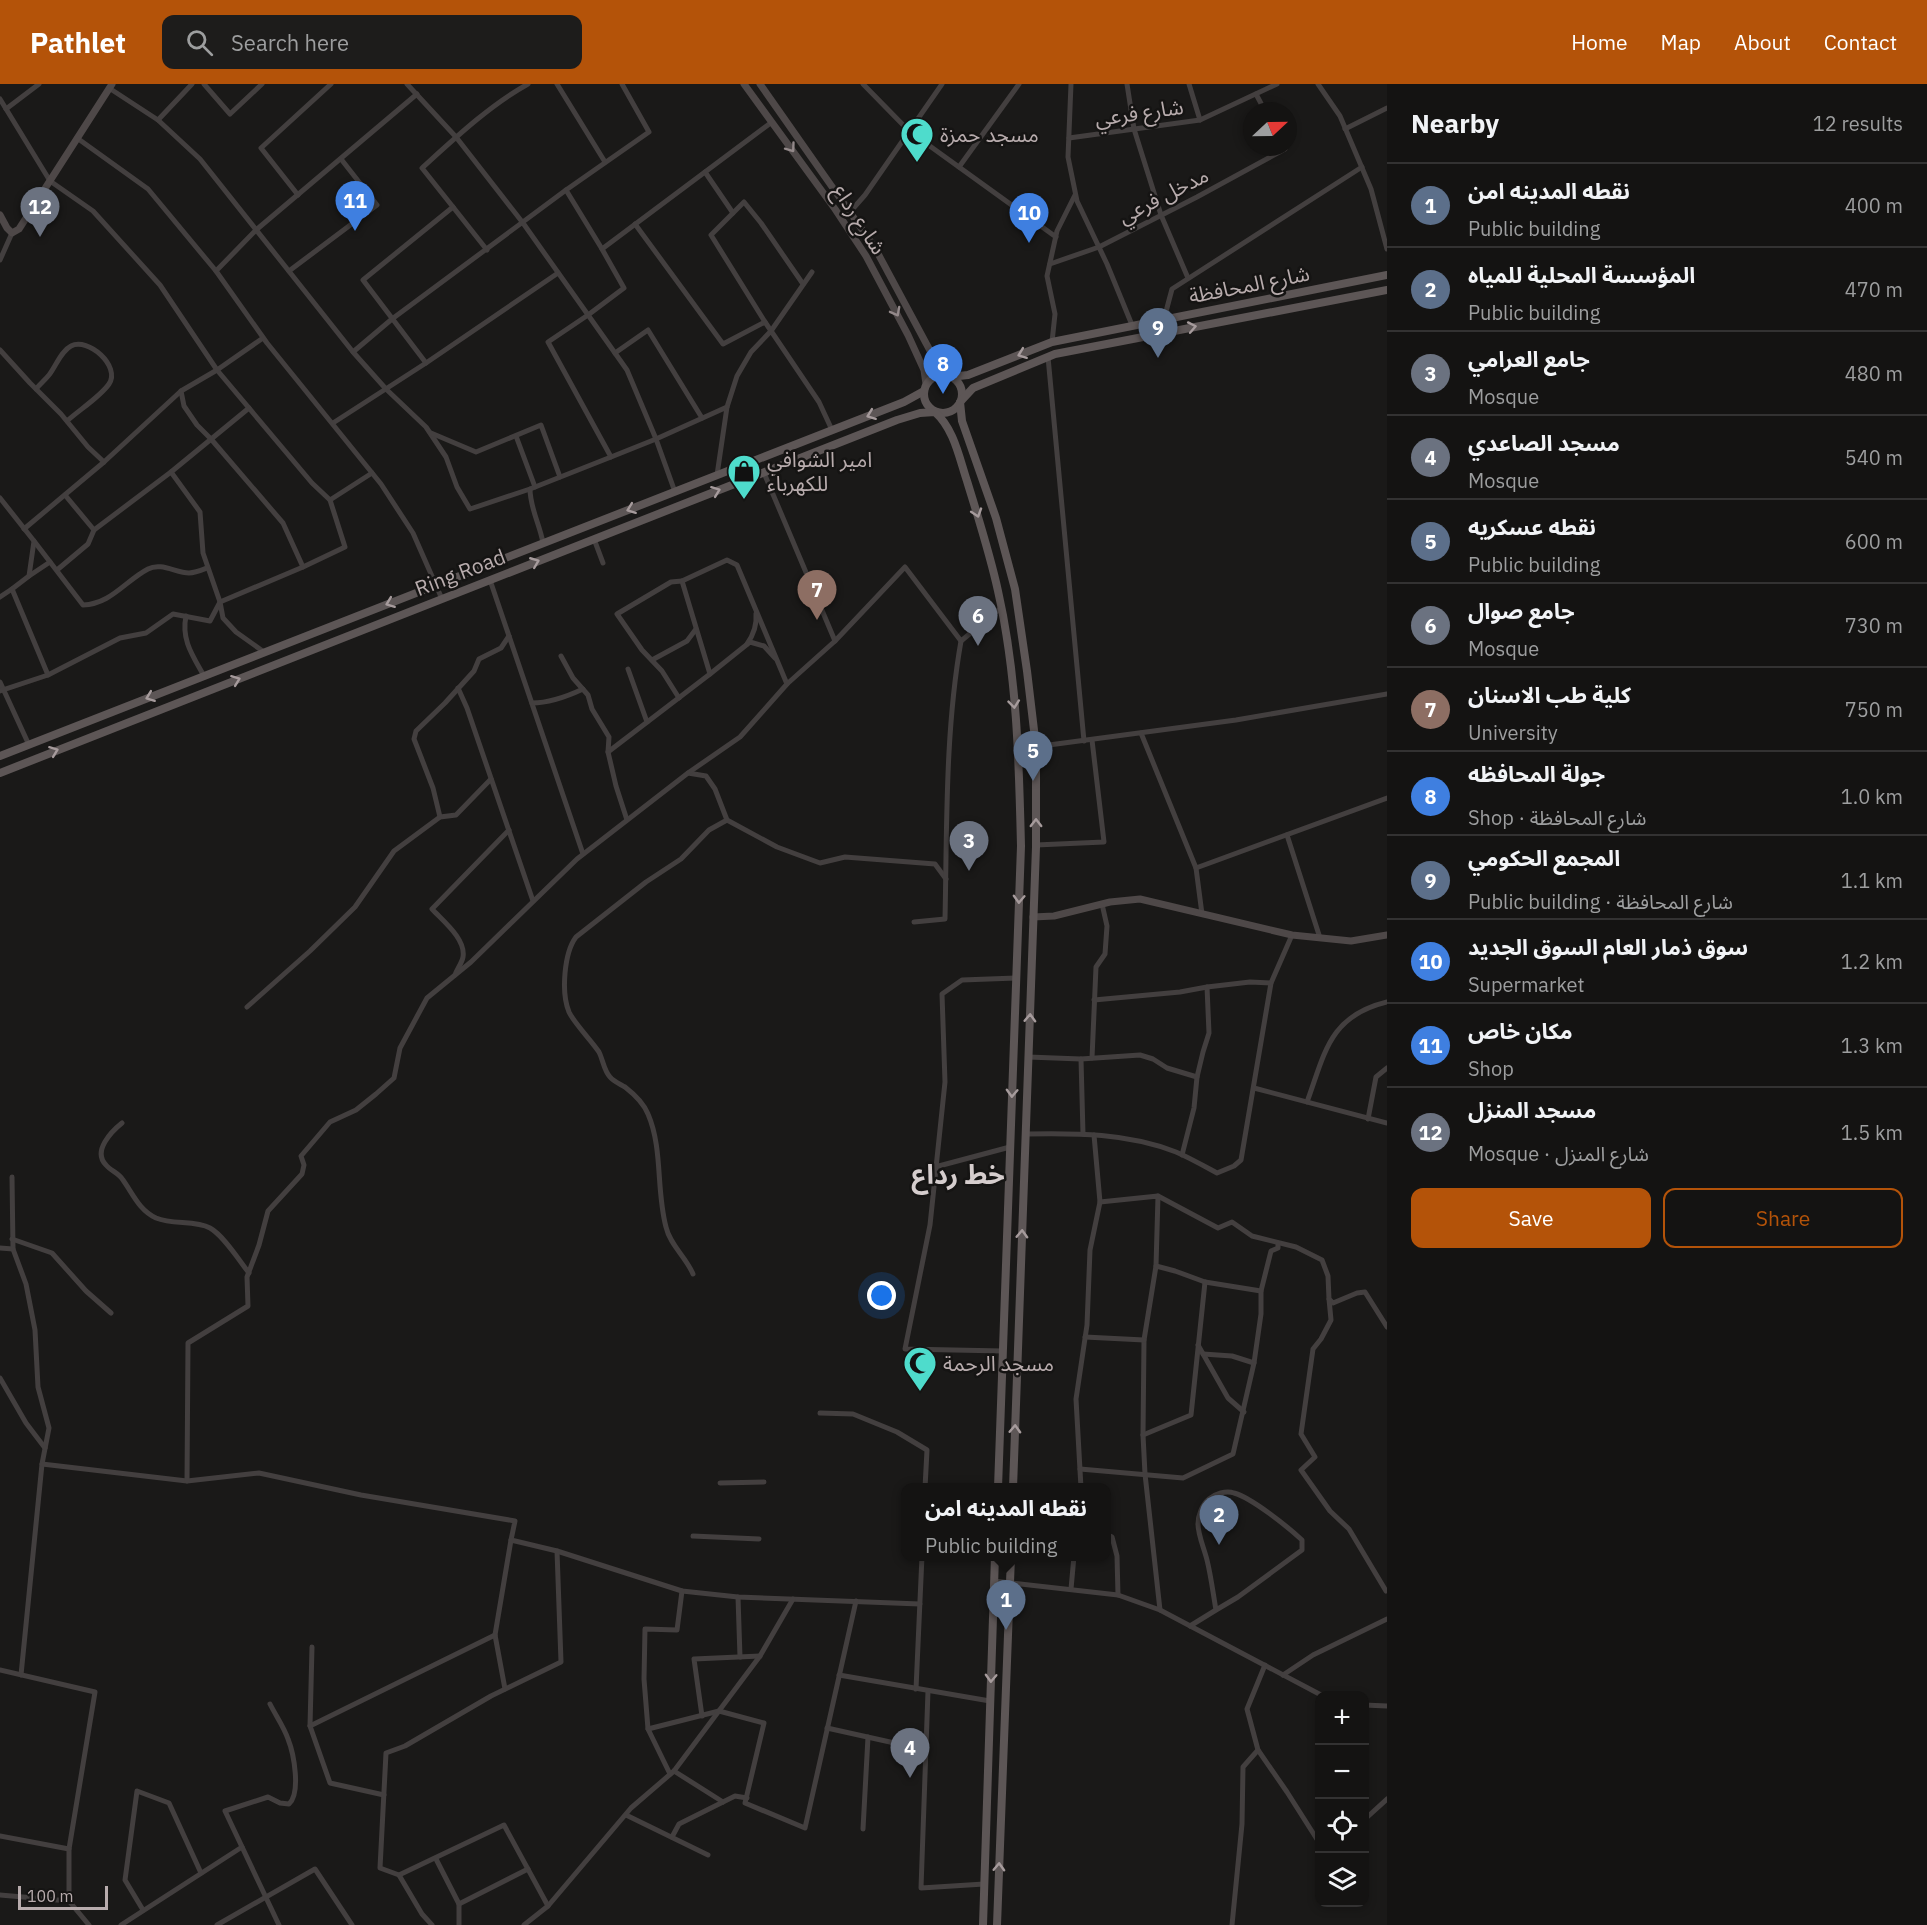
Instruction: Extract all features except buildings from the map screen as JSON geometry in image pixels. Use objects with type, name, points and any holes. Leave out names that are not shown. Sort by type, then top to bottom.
[{"type":"main road","name":"شارع رداع","points":[[744,84],[835,209],[866,256],[924,370],[925,388]]},
{"type":"main road","name":"شارع رداع","points":[[760,84],[875,248],[934,358],[946,375]]},
{"type":"main road","points":[[0,215],[12,233],[19,229],[111,86]]},
{"type":"main road","name":"شارع المحافظة","points":[[946,375],[968,375],[1052,342],[1387,275]]},
{"type":"main road","name":"شارع المحافظة","points":[[960,402],[973,388],[1048,357],[1099,345],[1387,291]]},
{"type":"main road","points":[[1096,333],[1099,345]]},
{"type":"main road","points":[[998,1483],[1021,846],[1019,749],[1001,608],[980,523],[948,426],[926,403],[925,388],[934,376],[946,375],[957,380],[962,390],[960,402],[962,421],[996,518],[1015,589],[1035,747],[1036,846],[1013,1483]]},
{"type":"main road","name":"Ring Road","points":[[0,756],[904,402],[925,388]]},
{"type":"main road","points":[[935,412],[952,411],[960,402]]},
{"type":"main road","name":"Ring Road","points":[[0,772],[897,420],[921,413],[935,412]]},
{"type":"main road","points":[[968,487],[983,480]]},
{"type":"main road","points":[[585,527],[592,540]]},
{"type":"main road","points":[[1021,846],[1036,846]]},
{"type":"main road","points":[[1033,916],[1054,916],[1102,904],[1140,899],[1292,935],[1351,941],[1387,935]]},
{"type":"main road","points":[[1005,1288],[1019,1292]]},
{"type":"main road","points":[[1002,1373],[1017,1376]]},
{"type":"main road","points":[[983,1925],[995,1561]]},
{"type":"main road","points":[[997,1925],[1011,1561]]},
{"type":"main road","points":[[992,1656],[1007,1658]]},
{"type":"street","points":[[6,109],[39,84]]},
{"type":"street","points":[[158,120],[192,84]]},
{"type":"street","points":[[204,84],[230,114],[262,84]]},
{"type":"street","points":[[298,195],[261,148],[331,84]]},
{"type":"street","points":[[406,84],[456,137],[523,223],[627,370],[675,492]]},
{"type":"street","points":[[487,250],[422,168],[456,137],[528,84]]},
{"type":"street","points":[[557,84],[605,162]]},
{"type":"street","points":[[353,352],[393,319],[566,190],[649,132],[622,84]]},
{"type":"street","points":[[863,84],[909,131],[1056,237]]},
{"type":"street","points":[[849,212],[865,195],[942,84]]},
{"type":"street","points":[[959,167],[1019,84]]},
{"type":"street","points":[[1071,84],[1068,157],[1075,195],[1132,325]]},
{"type":"street","points":[[1127,84],[1134,129],[1161,216],[1188,278]]},
{"type":"street","points":[[1189,84],[1200,120]]},
{"type":"street","name":"شارع فرعي","points":[[1069,138],[1200,120],[1277,84]]},
{"type":"street","points":[[1318,84],[1340,116],[1362,167],[1371,189],[1387,249]]},
{"type":"street","points":[[111,86],[158,120],[200,159],[353,352],[429,432],[446,457],[457,487],[470,509],[533,488],[656,439],[727,407]]},
{"type":"street","points":[[216,271],[256,230],[417,94]]},
{"type":"street","points":[[1256,94],[1260,102]]},
{"type":"street","points":[[0,99],[50,181],[93,211],[160,285],[217,370],[312,483],[330,500],[345,547],[220,602],[210,621],[173,614],[146,633],[120,638],[48,675],[2,690]]},
{"type":"street","points":[[1345,129],[1387,108]]},
{"type":"street","points":[[602,249],[771,122]]},
{"type":"street","points":[[77,138],[148,189],[216,271],[263,338],[381,484],[413,533],[442,599]]},
{"type":"street","name":"مدخل فرعي","points":[[1050,264],[1099,247],[1272,156]]},
{"type":"street","points":[[289,271],[377,205],[340,159]]},
{"type":"street","points":[[1164,320],[1172,289],[1362,167]]},
{"type":"street","points":[[705,172],[733,213]]},
{"type":"street","points":[[566,190],[624,288],[548,342],[611,457]]},
{"type":"street","points":[[1052,342],[1055,314],[1047,276],[1057,231],[1075,195]]},
{"type":"street","points":[[803,284],[744,202],[711,235],[765,322],[819,402],[832,430]]},
{"type":"street","points":[[426,363],[363,280],[453,207]]},
{"type":"street","points":[[635,224],[723,344],[765,322]]},
{"type":"street","points":[[0,260],[12,233]]},
{"type":"street","points":[[717,475],[727,407],[737,376],[751,352],[771,331],[812,272]]},
{"type":"street","points":[[333,423],[558,273]]},
{"type":"street","points":[[615,353],[648,330],[702,418]]},
{"type":"street","points":[[24,529],[104,462],[181,391],[217,370],[263,338]]},
{"type":"street","points":[[36,389],[64,352],[72,346],[80,344],[100,355],[111,370],[110,383],[67,421]]},
{"type":"street","points":[[0,350],[104,462]]},
{"type":"street","points":[[1048,357],[1084,741]]},
{"type":"street","points":[[181,391],[184,406],[197,425],[283,523],[303,567]]},
{"type":"street","points":[[57,570],[88,544],[94,530],[171,472],[249,408]]},
{"type":"street","points":[[429,432],[476,452],[541,424],[560,477]]},
{"type":"street","points":[[516,436],[533,488],[530,498],[543,543]]},
{"type":"street","points":[[171,472],[200,512],[203,553],[220,602],[223,618],[236,632],[264,652]]},
{"type":"street","points":[[764,472],[835,641]]},
{"type":"street","points":[[330,500],[372,473]]},
{"type":"street","points":[[65,495],[94,530]]},
{"type":"street","points":[[0,498],[83,605],[111,597],[150,568],[162,567],[190,573],[207,568]]},
{"type":"street","points":[[592,540],[603,563]]},
{"type":"street","points":[[29,576],[34,541]]},
{"type":"street","points":[[679,698],[662,671],[642,650],[617,614],[671,582],[682,581],[727,560],[737,565],[787,684]]},
{"type":"street","points":[[0,597],[50,562]]},
{"type":"street","points":[[187,1481],[188,1343],[248,1306],[247,1277],[268,1211],[302,1174],[304,1166],[301,1156],[330,1122],[356,1110],[394,1078],[399,1048],[428,998],[471,962],[583,854],[688,773],[740,737],[787,684],[835,641],[904,567],[961,641]]},
{"type":"street","points":[[490,580],[583,854]]},
{"type":"street","points":[[682,581],[710,674]]},
{"type":"street","points":[[12,589],[48,675]]},
{"type":"street","points":[[914,922],[945,919],[952,722],[955,678],[961,641],[1001,608]]},
{"type":"street","points":[[744,646],[752,637],[756,624],[756,609]]},
{"type":"street","points":[[186,616],[183,629],[189,649],[204,676]]},
{"type":"street","points":[[652,660],[687,641],[696,629]]},
{"type":"street","points":[[440,817],[433,788],[414,739],[416,731],[434,716],[474,671],[479,659],[501,648],[509,636]]},
{"type":"street","points":[[608,752],[750,642],[764,646],[778,661]]},
{"type":"street","points":[[561,656],[573,678],[588,695],[592,709],[609,737],[608,752],[627,820]]},
{"type":"street","points":[[628,669],[647,722]]},
{"type":"street","points":[[0,682],[29,745]]},
{"type":"street","points":[[458,688],[492,779],[532,901]]},
{"type":"street","points":[[532,703],[545,703],[583,689]]},
{"type":"street","points":[[1019,749],[1236,720],[1387,694]]},
{"type":"street","points":[[1141,733],[1196,868],[1202,914]]},
{"type":"street","points":[[1036,846],[1104,842],[1092,740]]},
{"type":"street","points":[[688,773],[706,776],[715,789],[727,820],[777,847],[820,863],[845,857],[935,864],[946,879]]},
{"type":"street","points":[[247,1007],[355,907],[394,851],[440,817],[456,815],[492,779]]},
{"type":"street","points":[[1196,868],[1387,798]]},
{"type":"street","points":[[693,1274],[670,1239],[666,1228],[658,1180],[656,1146],[647,1112],[638,1099],[609,1077],[603,1058],[569,1012],[565,981],[570,945],[576,937],[646,882],[681,859],[709,830],[727,820]]},
{"type":"street","points":[[454,976],[463,957],[462,947],[458,938],[432,909],[508,830]]},
{"type":"street","points":[[1287,835],[1320,938]]},
{"type":"street","points":[[1092,1058],[1096,967],[1105,954],[1107,926],[1102,904]]},
{"type":"street","points":[[1026,1134],[1119,1136],[1182,1155],[1217,1173],[1234,1166],[1241,1160],[1271,983],[1292,935]]},
{"type":"street","points":[[1003,1351],[905,1349],[930,1225],[945,1082],[942,994],[963,980],[1016,978]]},
{"type":"street","points":[[1094,1000],[1180,992],[1250,982],[1271,983]]},
{"type":"street","points":[[1182,1155],[1194,1108],[1197,1077],[1209,1033],[1207,987]]},
{"type":"street","points":[[1307,1102],[1324,1052],[1332,1037],[1353,1015],[1387,1002]]},
{"type":"street","points":[[1028,1057],[1082,1059],[1140,1055],[1153,1059],[1167,1068],[1197,1077]]},
{"type":"street","points":[[1082,1059],[1083,1134]]},
{"type":"street","points":[[1368,1119],[1376,1077],[1387,1068]]},
{"type":"street","points":[[1254,1088],[1387,1123]]},
{"type":"street","points":[[122,1123],[108,1136],[103,1147],[103,1162],[106,1166],[121,1176],[145,1212],[169,1222],[208,1226],[220,1236],[249,1273]]},
{"type":"street","points":[[1081,1483],[1076,1399],[1085,1337],[1090,1250],[1100,1202],[1094,1135]]},
{"type":"street","points":[[935,1167],[1010,1147]]},
{"type":"street","points":[[12,1177],[13,1249],[26,1284],[35,1330],[38,1387],[49,1428],[42,1464],[21,1675]]},
{"type":"street","points":[[1100,1202],[1158,1196],[1218,1228],[1232,1222],[1252,1236],[1296,1247],[1322,1260],[1328,1276],[1331,1320],[1313,1349],[1301,1434],[1315,1457],[1301,1470],[1330,1511],[1349,1529],[1387,1591]]},
{"type":"street","points":[[1158,1196],[1156,1266],[1144,1340],[1143,1435],[1160,1610]]},
{"type":"street","points":[[12,1239],[52,1253],[86,1291],[111,1313]]},
{"type":"street","points":[[1080,1469],[1184,1478],[1233,1454],[1254,1363],[1261,1314],[1261,1290],[1270,1251],[1278,1248],[1278,1243]]},
{"type":"street","points":[[0,1248],[13,1249]]},
{"type":"street","points":[[1156,1266],[1205,1282],[1261,1290]]},
{"type":"street","points":[[1143,1435],[1191,1415],[1200,1355],[1198,1345],[1205,1282]]},
{"type":"street","points":[[1329,1299],[1333,1303],[1365,1292],[1387,1328]]},
{"type":"street","points":[[1085,1337],[1144,1340]]},
{"type":"street","points":[[1200,1355],[1232,1356],[1254,1363]]},
{"type":"street","points":[[1200,1355],[1228,1398],[1244,1412]]},
{"type":"street","points":[[0,1378],[26,1423],[45,1448]]},
{"type":"street","points":[[820,1413],[853,1414],[897,1432],[927,1450],[925,1483]]},
{"type":"street","points":[[42,1464],[187,1481],[259,1473],[361,1495],[515,1521],[495,1635],[505,1689]]},
{"type":"street","points":[[720,1483],[764,1482]]},
{"type":"street","points":[[1190,1626],[1238,1597],[1302,1550],[1302,1540],[1291,1530],[1234,1493],[1220,1493],[1213,1496],[1202,1508],[1199,1517],[1198,1525],[1208,1562],[1216,1610]]},
{"type":"street","points":[[693,1536],[759,1539]]},
{"type":"street","points":[[1111,1536],[1117,1556],[1118,1595]]},
{"type":"street","points":[[511,1540],[557,1551],[682,1591],[738,1597],[920,1604]]},
{"type":"street","points":[[432,1925],[422,1914],[399,1875],[380,1868],[386,1753],[405,1746],[505,1689],[561,1662],[557,1551]]},
{"type":"street","points":[[916,1689],[922,1561]]},
{"type":"street","points":[[1071,1589],[1074,1561]]},
{"type":"street","points":[[994,1581],[1118,1595],[1160,1610],[1315,1691]]},
{"type":"street","points":[[682,1591],[677,1630],[645,1629],[644,1679],[648,1730],[672,1772],[723,1802]]},
{"type":"street","points":[[738,1597],[740,1657]]},
{"type":"street","points":[[524,1925],[548,1906],[626,1815],[672,1772],[760,1656],[794,1599]]},
{"type":"street","points":[[648,1730],[719,1712],[764,1723],[746,1803],[805,1828],[856,1601]]},
{"type":"street","points":[[1283,1675],[1313,1655],[1387,1619]]},
{"type":"street","points":[[310,1726],[495,1635]]},
{"type":"street","points":[[312,1647],[310,1726],[330,1783],[384,1795]]},
{"type":"street","points":[[702,1716],[694,1659],[760,1656]]},
{"type":"street","points":[[1265,1665],[1247,1709],[1258,1750],[1315,1836]]},
{"type":"street","points":[[0,1670],[95,1692],[69,1849],[69,1901],[89,1925]]},
{"type":"street","points":[[839,1675],[990,1701]]},
{"type":"street","points":[[928,1691],[921,1887],[984,1884]]},
{"type":"street","points":[[270,1704],[291,1747],[296,1786],[294,1799],[289,1804],[280,1803],[268,1797],[225,1811],[279,1925]]},
{"type":"street","points":[[1369,1705],[1387,1706]]},
{"type":"street","points":[[827,1728],[926,1750]]},
{"type":"street","points":[[863,1829],[868,1737]]},
{"type":"street","points":[[1232,1925],[1242,1824],[1243,1767],[1258,1750]]},
{"type":"street","points":[[144,1910],[125,1880],[136,1791],[169,1803],[201,1873]]},
{"type":"street","points":[[672,1837],[679,1824],[735,1796],[747,1798]]},
{"type":"street","points":[[1369,1816],[1387,1799]]},
{"type":"street","points":[[626,1815],[708,1855]]},
{"type":"street","points":[[399,1875],[504,1825],[548,1906]]},
{"type":"street","points":[[0,1836],[69,1849]]},
{"type":"street","points":[[121,1925],[242,1847]]},
{"type":"street","points":[[436,1858],[459,1904],[459,1925]]},
{"type":"street","points":[[217,1925],[315,1869],[352,1925]]},
{"type":"street","points":[[459,1904],[528,1869]]},
{"type":"street","points":[[0,1895],[69,1901]]},
{"type":"place","name":"مسجد حمزة","points":[[917,163]]},
{"type":"place","name":"مكان خاص","points":[[355,231]]},
{"type":"place","name":"مسجد المنزل","points":[[40,237]]},
{"type":"place","name":"سوق ذمار العام السوق الجديد","points":[[1029,243]]},
{"type":"place","name":"المجمع الحكومي","points":[[1158,358]]},
{"type":"place","name":"جولة المحافظه","points":[[943,394]]},
{"type":"place","name":"امير الشوافي للكهرباء","points":[[744,500]]},
{"type":"place","name":"كلية طب الاسنان","points":[[817,620]]},
{"type":"place","name":"جامع صوال","points":[[978,646]]},
{"type":"place","name":"نقطه عسكريه","points":[[1033,781]]},
{"type":"place","name":"جامع العرامي","points":[[969,871]]},
{"type":"place","name":"مسجد الرحمة","points":[[920,1392]]},
{"type":"place","name":"المؤسسة المحلية للمياه","points":[[1219,1545]]},
{"type":"place","name":"نقطه المدينه امن","points":[[1006,1630]]},
{"type":"place","name":"مسجد الصاعدي","points":[[910,1778]]},
{"type":"district","name":"خط رداع","points":[[958,1173]]}]
